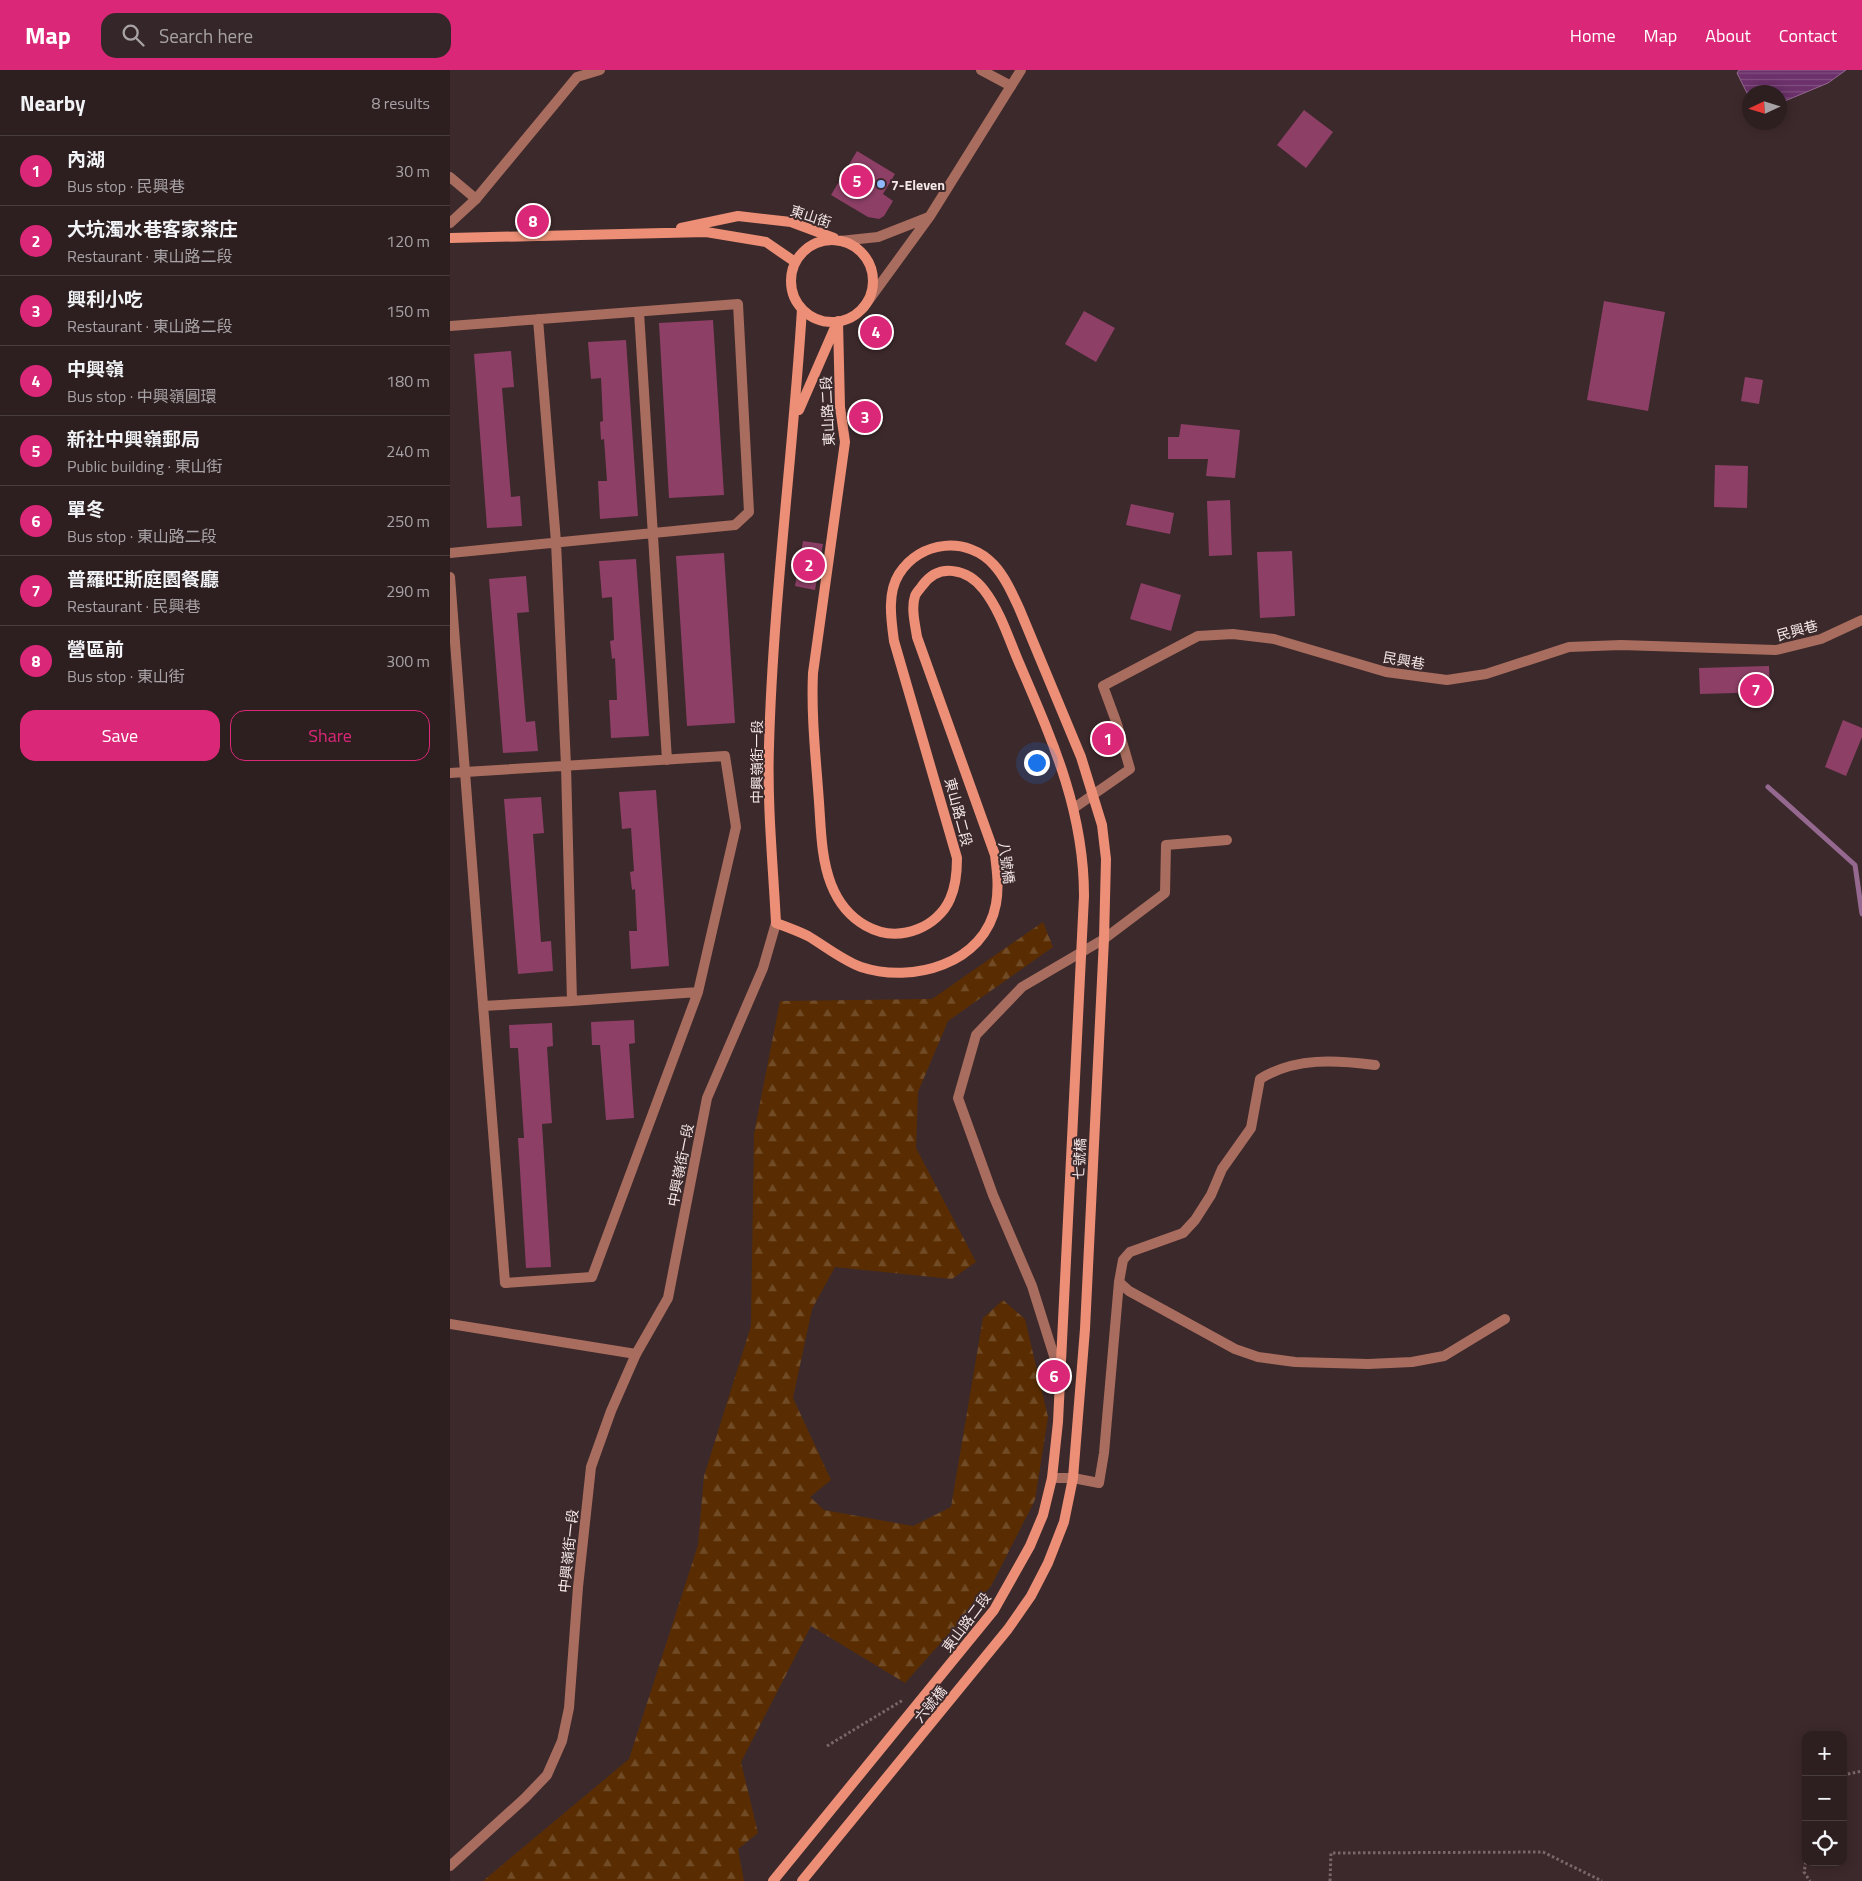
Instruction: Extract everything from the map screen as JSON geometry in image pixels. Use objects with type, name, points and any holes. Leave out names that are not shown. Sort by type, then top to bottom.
[{"type":"main road","name":"東山街","points":[[659,233],[738,216],[791,222],[840,240]]},
{"type":"main road","name":"東山街","points":[[450,238],[706,232],[740,236],[766,242],[796,262]]},
{"type":"main road","points":[[827,240],[840,240],[859,250],[871,268],[873,282],[870,296],[863,308],[854,315],[838,321],[822,321],[802,309],[795,300],[791,275],[803,251],[814,244],[827,240]]},
{"type":"main road","name":"中興嶺街一段","points":[[776,923],[770,827],[769,748],[772,661],[796,418],[802,309]]},
{"type":"main road","name":"中興嶺街一段","points":[[796,418],[838,321]]},
{"type":"main road","name":"東山路二段","points":[[838,321],[840,407],[845,442],[814,663],[811,708],[823,856],[831,884],[840,901],[852,917],[866,927],[884,934],[904,934],[925,927],[939,916],[950,901],[956,882],[957,858],[952,832],[894,641],[891,619],[892,595],[899,574],[911,559],[927,549],[945,545],[962,546],[979,553],[994,565],[1020,608],[1067,721],[1094,796],[1102,826],[1106,859],[1101,991]]},
{"type":"main road","name":"八號橋","points":[[776,923],[806,935],[860,966],[886,973],[917,973],[944,965],[968,950],[986,929],[996,906],[998,879],[988,833],[917,637],[914,616],[915,596],[928,578],[944,570],[960,572],[974,578],[996,608],[1053,743],[1074,808]]},
{"type":"main road","points":[[1074,808],[1084,867],[1081,954]]},
{"type":"main road","name":"七號橋","points":[[1064,1327],[1081,954]]},
{"type":"main road","name":"七號橋","points":[[1073,1478],[1085,1329],[1101,991]]},
{"type":"main road","name":"東山路二段","points":[[773,1881],[994,1610],[1030,1546],[1042,1515],[1052,1478],[1064,1327]]},
{"type":"main road","name":"六號橋","points":[[802,1881],[1008,1629],[1031,1596],[1048,1563],[1064,1522],[1073,1478]]},
{"type":"street","points":[[450,222],[476,199],[577,77],[600,70]]},
{"type":"street","points":[[981,70],[1011,86]]},
{"type":"street","points":[[863,308],[930,216],[1021,70]]},
{"type":"street","points":[[450,177],[476,199]]},
{"type":"street","name":"東山街","points":[[840,240],[878,237],[930,216]]},
{"type":"street","points":[[450,326],[738,304],[749,512],[735,525],[450,553]]},
{"type":"street","points":[[639,312],[667,760]]},
{"type":"street","points":[[538,319],[556,542],[566,766],[572,1001]]},
{"type":"street","points":[[450,577],[465,772],[483,1006],[505,1283],[592,1277],[698,992],[736,827],[725,756],[667,760],[465,772],[450,773]]},
{"type":"street","name":"民興巷","points":[[1074,808],[1094,796],[1130,769],[1123,741],[1103,686],[1198,636],[1233,634],[1274,639],[1386,672],[1447,680],[1486,674],[1569,647],[1621,645],[1776,650],[1821,639],[1862,620]]},
{"type":"street","points":[[1061,1378],[1032,1286],[993,1195],[958,1098],[976,1035],[1022,987],[1104,939],[1165,893],[1166,845],[1227,840]]},
{"type":"street","name":"中興嶺街一段","points":[[450,1866],[525,1798],[547,1775],[562,1741],[568,1708],[591,1466],[611,1411],[636,1354],[668,1298],[707,1098],[763,968],[776,923]]},
{"type":"street","points":[[483,1006],[698,992]]},
{"type":"street","points":[[1052,1478],[1073,1478],[1099,1482],[1104,1453],[1119,1282],[1123,1260],[1130,1252],[1183,1233],[1195,1220],[1211,1195],[1222,1169],[1251,1128],[1260,1079],[1281,1069],[1328,1060],[1375,1065]]},
{"type":"street","points":[[1119,1282],[1129,1291],[1235,1349],[1258,1357],[1295,1362],[1368,1364],[1412,1362],[1444,1356],[1505,1318]]},
{"type":"street","points":[[450,1324],[636,1354]]},
{"type":"path","points":[[827,1746],[906,1698]]},
{"type":"path","points":[[1847,1774],[1862,1771]]},
{"type":"path","points":[[1330,1881],[1331,1854],[1543,1852],[1602,1881]]},
{"type":"path","points":[[1805,1866],[1804,1872],[1810,1881]]},
{"type":"green space","points":[[1043,922],[1053,947],[948,1021],[918,1092],[916,1148],[976,1262],[952,1279],[835,1267],[812,1309],[793,1398],[831,1480],[810,1497],[824,1510],[913,1526],[951,1507],[983,1318],[1003,1300],[1025,1319],[1048,1417],[1035,1500],[991,1586],[905,1683],[811,1626],[741,1762],[758,1833],[738,1849],[744,1881],[483,1881],[629,1759],[698,1545],[704,1476],[751,1326],[754,1134],[780,1001],[932,999]]},
{"type":"shaded area","points":[[1739,70],[1846,70],[1828,83],[1787,100],[1787,85],[1743,85],[1737,73]]},
{"type":"building","points":[[1304,110],[1333,132],[1306,168],[1277,145]]},
{"type":"building","points":[[857,151],[895,174],[883,194],[893,201],[884,216],[879,219],[868,217],[831,195]]},
{"type":"building","points":[[1604,301],[1665,312],[1648,411],[1587,400]]},
{"type":"building","points":[[1084,311],[1115,328],[1096,362],[1065,344]]},
{"type":"building","points":[[713,320],[724,495],[669,498],[659,323]]},
{"type":"building","points":[[626,340],[638,516],[600,519],[598,481],[607,481],[604,439],[601,440],[600,422],[603,421],[601,378],[591,379],[588,342]]},
{"type":"building","points":[[511,351],[514,387],[502,388],[511,497],[520,496],[522,526],[487,528],[474,354]]},
{"type":"building","points":[[1745,377],[1763,380],[1759,404],[1741,401]]},
{"type":"building","points":[[1181,424],[1240,430],[1235,478],[1206,476],[1208,459],[1168,459],[1168,437],[1179,437]]},
{"type":"building","points":[[1715,465],[1748,466],[1747,508],[1714,507]]},
{"type":"building","points":[[1230,500],[1232,555],[1209,556],[1207,501]]},
{"type":"building","points":[[1131,504],[1174,513],[1170,534],[1126,525]]},
{"type":"building","points":[[803,541],[823,544],[815,590],[795,586]]},
{"type":"building","points":[[1292,551],[1295,616],[1260,618],[1257,552]]},
{"type":"building","points":[[724,553],[735,723],[687,726],[676,556]]},
{"type":"building","points":[[636,559],[649,736],[611,738],[609,700],[617,700],[615,658],[612,659],[610,641],[614,640],[612,597],[602,598],[599,561]]},
{"type":"building","points":[[526,576],[529,612],[517,613],[526,722],[535,721],[538,751],[503,753],[489,579]]},
{"type":"building","points":[[1141,583],[1181,595],[1171,631],[1130,619]]},
{"type":"building","points":[[1769,666],[1770,692],[1700,694],[1699,668]]},
{"type":"building","points":[[1843,720],[1862,728],[1862,737],[1846,776],[1825,767]]},
{"type":"building","points":[[656,790],[669,966],[631,969],[629,931],[637,931],[635,889],[632,890],[630,872],[634,871],[631,828],[622,829],[619,792]]},
{"type":"building","points":[[541,797],[544,833],[533,834],[541,942],[551,941],[553,971],[518,974],[504,799]]},
{"type":"building","points":[[634,1020],[635,1043],[629,1044],[634,1118],[606,1120],[600,1045],[592,1045],[591,1022]]},
{"type":"building","points":[[552,1023],[553,1046],[547,1047],[552,1123],[542,1124],[551,1267],[526,1268],[518,1138],[524,1138],[518,1048],[510,1048],[509,1025]]},
{"type":"waterway","points":[[1768,787],[1855,865],[1862,914]]},
{"type":"place","name":"新社中興嶺郵局","points":[[857,181]]},
{"type":"place","name":"7-Eleven","points":[[881,184]]},
{"type":"place","name":"營區前","points":[[533,221]]},
{"type":"place","name":"中興嶺","points":[[876,332]]},
{"type":"place","name":"興利小吃","points":[[865,417]]},
{"type":"place","name":"大坑濁水巷客家茶庄","points":[[809,565]]},
{"type":"place","name":"普羅旺斯庭園餐廳","points":[[1756,690]]},
{"type":"place","name":"內湖","points":[[1108,739]]},
{"type":"place","name":"單冬","points":[[1054,1376]]}]
